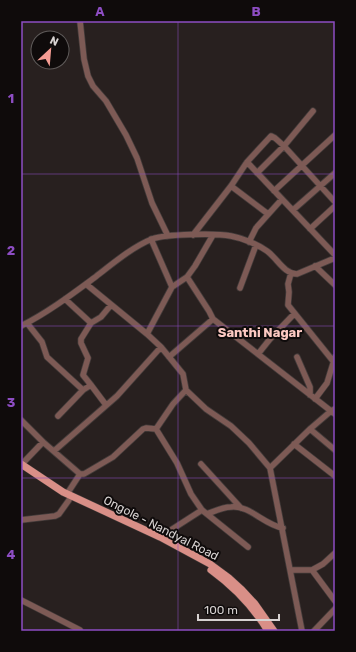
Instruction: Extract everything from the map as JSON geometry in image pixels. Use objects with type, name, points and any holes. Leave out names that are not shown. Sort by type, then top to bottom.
[{"type":"main road","name":"Ongole - Nandyal Road","points":[[21,466],[46,487],[201,558],[219,570],[255,604],[274,631]]},
{"type":"main road","name":"Ongole - Nandyal Road","points":[[68,497],[208,567],[234,591],[258,617],[268,631]]},
{"type":"street","points":[[80,21],[84,64],[88,76],[93,86],[106,101],[126,135],[137,158],[152,203],[168,236]]},
{"type":"street","points":[[257,173],[284,146],[312,111]]},
{"type":"street","points":[[274,190],[335,135]]},
{"type":"street","points":[[193,235],[247,162],[271,136],[274,136],[284,146],[335,202]]},
{"type":"street","points":[[21,326],[66,298],[111,264],[151,240],[168,236],[230,236],[256,245],[270,253],[291,273],[297,274],[335,257],[247,162]]},
{"type":"street","points":[[293,210],[335,173]]},
{"type":"street","points":[[231,183],[268,214]]},
{"type":"street","points":[[249,242],[256,228],[282,199]]},
{"type":"street","points":[[310,229],[335,206]]},
{"type":"street","points":[[147,334],[172,287],[187,277],[195,266],[212,235]]},
{"type":"street","points":[[151,240],[172,287]]},
{"type":"street","points":[[240,288],[256,245]]},
{"type":"street","points":[[315,266],[335,285]]},
{"type":"street","points":[[291,273],[288,284],[288,305],[294,314],[334,359],[333,374],[316,399]]},
{"type":"street","points":[[187,277],[213,319],[334,412],[310,429],[270,468]]},
{"type":"street","points":[[86,284],[147,334],[183,374],[186,390],[206,409],[231,426],[249,443],[270,468],[302,631]]},
{"type":"street","points":[[66,298],[91,323]]},
{"type":"street","points":[[106,405],[83,374],[88,358],[81,343],[81,339],[91,323],[101,317],[111,305]]},
{"type":"street","points":[[258,354],[270,338],[294,314]]},
{"type":"street","points":[[169,357],[213,319]]},
{"type":"street","points":[[27,323],[42,342],[48,357],[83,390]]},
{"type":"street","points":[[54,451],[117,396],[161,348]]},
{"type":"street","points":[[297,357],[310,387],[310,395]]},
{"type":"street","points":[[58,416],[83,390],[91,385]]},
{"type":"street","points":[[156,429],[173,404],[186,390]]},
{"type":"street","points":[[21,420],[43,442],[80,474]]},
{"type":"street","points":[[21,520],[55,516],[59,514],[80,474],[88,472],[109,460],[142,430],[146,428],[156,429]]},
{"type":"street","points":[[156,429],[177,463],[191,494],[202,510],[248,547]]},
{"type":"street","points":[[310,429],[335,450]]},
{"type":"street","points":[[21,466],[43,442]]},
{"type":"street","points":[[294,444],[335,476]]},
{"type":"street","points":[[201,464],[241,508],[271,525],[283,528]]},
{"type":"street","points":[[208,514],[230,506],[241,508]]},
{"type":"street","points":[[160,538],[202,510]]},
{"type":"street","points":[[291,570],[312,570],[323,564],[335,553]]},
{"type":"street","points":[[312,570],[335,601]]},
{"type":"street","points":[[21,600],[80,630]]},
{"type":"street","points":[[314,631],[335,609]]},
{"type":"district","name":"Santhi Nagar","points":[[260,332]]}]
